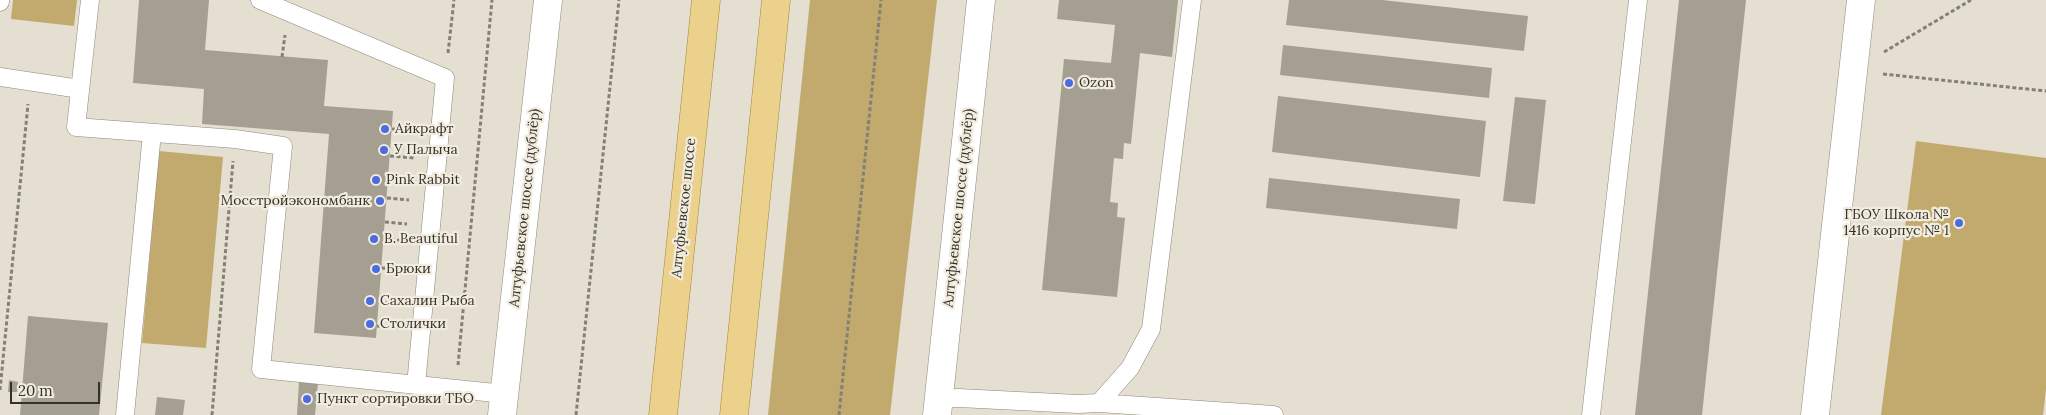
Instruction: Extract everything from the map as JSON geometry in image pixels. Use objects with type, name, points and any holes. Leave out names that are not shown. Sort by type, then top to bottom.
[{"type":"main road","name":"Алтуфьевское шоссе","points":[[663,415],[706,0]]},
{"type":"main road","points":[[734,415],[776,0]]},
{"type":"street","name":"Алтуфьевское шоссе (дублёр)","points":[[504,405],[548,0]]},
{"type":"street","name":"Алтуфьевское шоссе (дублёр)","points":[[938,407],[981,0]]},
{"type":"street","points":[[1815,415],[1861,0]]},
{"type":"lane","points":[[90,0],[76,127],[235,139],[283,146],[261,369],[456,389],[504,405]]},
{"type":"lane","points":[[260,0],[445,78],[416,385]]},
{"type":"lane","points":[[1099,403],[1130,368],[1151,329],[1192,0]]},
{"type":"lane","points":[[1591,415],[1638,0]]},
{"type":"lane","points":[[0,77],[80,89]]},
{"type":"lane","points":[[125,415],[152,133]]},
{"type":"lane","points":[[938,407],[959,398],[1078,404],[1099,403],[1274,415]]},
{"type":"path","points":[[445,78],[454,0]]},
{"type":"path","points":[[456,389],[492,0]]},
{"type":"path","points":[[576,415],[619,0]]},
{"type":"path","points":[[839,415],[881,0]]},
{"type":"path","points":[[1853,71],[1971,0]]},
{"type":"path","points":[[1853,71],[2046,91]]},
{"type":"path","points":[[0,390],[31,82]]},
{"type":"path","points":[[212,415],[235,139]]},
{"type":"shaded area","points":[[13,0],[77,0],[74,26],[11,19]]},
{"type":"shaded area","points":[[810,0],[937,0],[890,415],[768,415]]},
{"type":"shaded area","name":"ГБОУ Школа № 1416 корпус № 1","points":[[1916,141],[2046,158],[2046,390],[2043,415],[1881,415]]},
{"type":"shaded area","points":[[159,151],[223,157],[206,348],[142,343]]},
{"type":"building","points":[[139,0],[209,0],[205,50],[328,60],[324,106],[393,111],[376,338],[314,333],[329,134],[202,124],[204,89],[133,83]]},
{"type":"building","points":[[1059,0],[1178,0],[1172,57],[1140,53],[1131,144],[1124,143],[1123,159],[1114,158],[1110,202],[1118,203],[1117,217],[1125,218],[1117,297],[1042,290],[1064,59],[1111,63],[1115,25],[1057,19]]},
{"type":"building","points":[[1289,0],[1382,0],[1528,16],[1524,51],[1286,25]]},
{"type":"building","points":[[1679,0],[1746,0],[1702,415],[1635,415]]},
{"type":"building","points":[[1283,45],[1492,68],[1489,98],[1280,75]]},
{"type":"building","points":[[1278,96],[1486,121],[1480,177],[1272,152]]},
{"type":"building","points":[[1515,97],[1546,100],[1535,204],[1503,201]]},
{"type":"building","points":[[1269,178],[1460,199],[1457,229],[1266,208]]},
{"type":"building","points":[[28,316],[108,323],[99,415],[20,415]]},
{"type":"building","points":[[9,380],[18,382],[17,392],[8,392]]},
{"type":"building","name":"Пункт сортировки ТБО","points":[[299,382],[318,383],[315,415],[297,415]]},
{"type":"building","points":[[157,397],[185,400],[183,415],[155,415]]},
{"type":"place","name":"Ozon","points":[[1069,83]]},
{"type":"place","name":"Айкрафт","points":[[385,129]]},
{"type":"place","name":"У Палыча","points":[[384,150]]},
{"type":"place","name":"Pink Rabbit","points":[[376,180]]},
{"type":"place","name":"Мосстройэкономбанк","points":[[380,201]]},
{"type":"place","name":"ГБОУ Школа № 1416 корпус № 1","points":[[1959,223]]},
{"type":"place","name":"B. Beautiful","points":[[374,239]]},
{"type":"place","name":"Брюки","points":[[376,269]]},
{"type":"place","name":"Сахалин Рыба","points":[[370,301]]},
{"type":"place","name":"Столички","points":[[370,324]]},
{"type":"place","name":"Пункт сортировки ТБО","points":[[307,399]]}]
